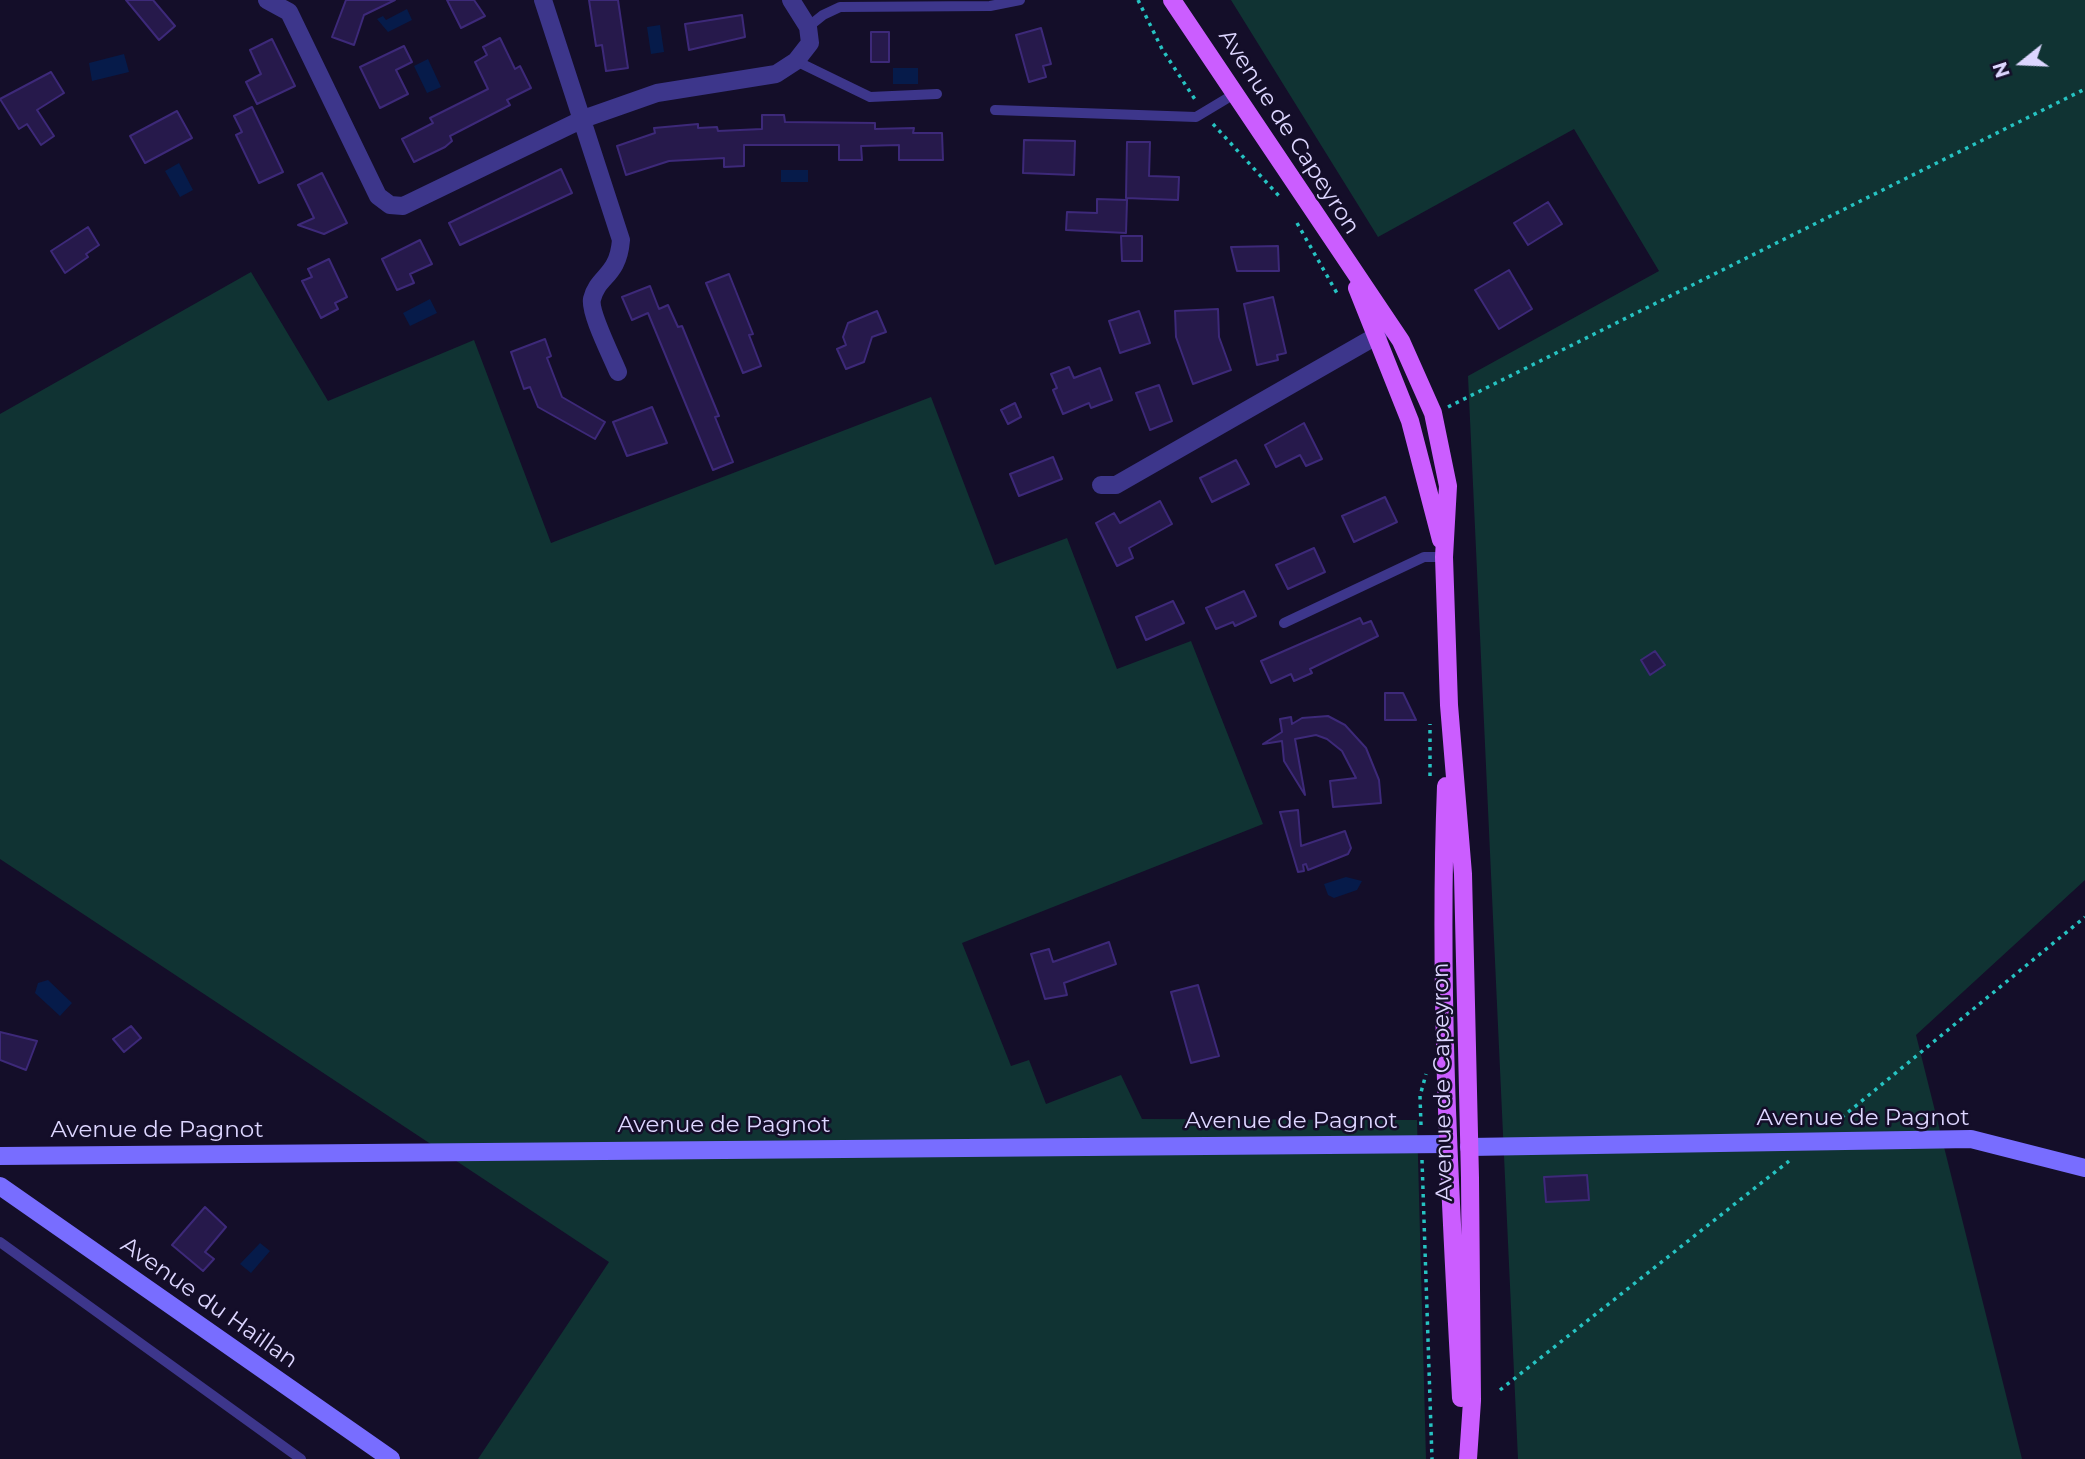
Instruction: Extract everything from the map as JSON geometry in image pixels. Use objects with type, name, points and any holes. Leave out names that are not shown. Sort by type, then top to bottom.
[{"type":"main road","name":"Avenue de Capeyron","points":[[1172,0],[1401,341],[1433,413],[1448,486],[1444,557],[1449,705],[1463,874],[1469,1147],[1472,1401],[1466,1459]]},
{"type":"main road","name":"Avenue de Capeyron","points":[[1342,256],[1378,335],[1410,421],[1444,557]]},
{"type":"main road","name":"Avenue de Capeyron","points":[[1449,705],[1443,873],[1448,1144],[1466,1459]]},
{"type":"street","points":[[267,0],[289,12],[378,196],[390,205],[403,206],[583,119],[657,93],[776,74],[796,61],[810,43],[808,27],[792,0]]},
{"type":"street","points":[[543,0],[621,240],[617,265],[596,291],[591,306],[618,372]]},
{"type":"street","points":[[1101,485],[1116,485],[1378,335]]},
{"type":"street","name":"Avenue de Pagnot","points":[[1469,1147],[1971,1139],[2085,1168]]},
{"type":"street","name":"Avenue de Pagnot","points":[[0,1156],[1448,1144]]},
{"type":"street","name":"Avenue du Haillan","points":[[0,1186],[391,1459]]},
{"type":"lane","points":[[808,27],[823,15],[841,7],[990,6],[1020,0]]},
{"type":"lane","points":[[796,61],[870,97],[937,94]]},
{"type":"lane","points":[[995,110],[1196,117],[1236,93]]},
{"type":"lane","points":[[1284,623],[1424,557],[1444,557]]},
{"type":"lane","points":[[0,1242],[300,1459]]},
{"type":"path","points":[[1138,0],[1162,49],[1204,113],[1285,205]]},
{"type":"path","points":[[1433,413],[1458,404],[2085,89]]},
{"type":"path","points":[[1292,215],[1341,300]]},
{"type":"path","points":[[1430,717],[1430,779]]},
{"type":"path","points":[[1421,1132],[1420,1096],[1427,1067]]},
{"type":"path","points":[[1422,1155],[1432,1459]]},
{"type":"green space","points":[[1231,0],[2085,0],[2085,880],[1916,1035],[2022,1459],[1518,1459],[1468,376],[1659,271],[1574,129],[1378,237]]},
{"type":"green space","points":[[251,272],[328,401],[474,340],[551,543],[931,397],[995,565],[1067,538],[1117,669],[1191,641],[1263,824],[962,943],[1011,1066],[1029,1060],[1046,1104],[1121,1075],[1142,1119],[1417,1120],[1426,1459],[478,1459],[609,1262],[0,859],[0,414]]},
{"type":"water","points":[[407,9],[412,20],[388,32],[377,19],[383,16],[386,20]]},
{"type":"water","points":[[660,25],[664,52],[651,54],[647,27]]},
{"type":"water","points":[[124,54],[129,72],[92,81],[89,63]]},
{"type":"water","points":[[428,59],[441,87],[427,93],[414,66]]},
{"type":"water","points":[[893,68],[918,68],[918,84],[893,84]]},
{"type":"water","points":[[179,163],[193,190],[180,197],[165,171]]},
{"type":"water","points":[[781,170],[808,170],[808,182],[781,182]]},
{"type":"water","points":[[430,299],[437,313],[410,326],[403,313]]},
{"type":"water","points":[[1346,877],[1362,881],[1357,890],[1334,898],[1328,895],[1324,884]]},
{"type":"water","points":[[48,980],[72,1003],[60,1016],[35,993],[38,983]]},
{"type":"water","points":[[260,1243],[270,1251],[251,1273],[240,1264]]},
{"type":"building","points":[[126,0],[153,0],[175,26],[159,40]]},
{"type":"building","points":[[346,0],[395,0],[364,15],[354,45],[332,37]]},
{"type":"building","points":[[447,0],[474,0],[485,16],[461,28]]},
{"type":"building","points":[[589,0],[618,0],[628,68],[606,71],[602,45],[596,46]]},
{"type":"building","points":[[742,15],[745,37],[689,50],[685,24]]},
{"type":"building","points":[[1041,28],[1051,64],[1043,66],[1046,77],[1029,82],[1016,35]]},
{"type":"building","points":[[871,32],[889,32],[889,62],[871,62]]},
{"type":"building","points":[[500,38],[515,69],[520,66],[531,88],[507,100],[510,105],[450,136],[452,141],[445,147],[414,162],[402,139],[433,123],[430,118],[488,89],[475,62],[487,55],[483,47]]},
{"type":"building","points":[[272,39],[295,86],[257,104],[246,82],[261,74],[250,50]]},
{"type":"building","points":[[404,46],[412,62],[396,70],[408,94],[380,108],[360,67]]},
{"type":"building","points":[[51,72],[64,93],[37,110],[54,136],[41,145],[27,124],[19,129],[0,99]]},
{"type":"building","points":[[252,107],[283,172],[259,183],[236,135],[242,132],[234,116]]},
{"type":"building","points":[[177,111],[192,138],[145,163],[130,136]]},
{"type":"building","points":[[762,115],[784,115],[785,122],[875,123],[875,129],[914,128],[913,133],[942,133],[943,160],[899,160],[899,145],[861,146],[862,160],[839,160],[839,145],[744,145],[744,166],[724,167],[724,158],[669,161],[626,175],[617,146],[655,133],[654,128],[698,124],[698,128],[717,127],[718,131],[762,129]]},
{"type":"building","points":[[1024,140],[1075,141],[1074,175],[1023,173]]},
{"type":"building","points":[[1127,142],[1150,142],[1149,176],[1179,177],[1178,200],[1126,198]]},
{"type":"building","points":[[561,169],[572,193],[460,245],[449,223]]},
{"type":"building","points":[[322,173],[347,223],[324,234],[298,225],[314,218],[298,185]]},
{"type":"building","points":[[1097,199],[1127,200],[1126,233],[1066,230],[1067,212],[1097,213]]},
{"type":"building","points":[[1548,202],[1562,224],[1528,245],[1514,223]]},
{"type":"building","points":[[88,227],[99,245],[86,254],[88,257],[65,273],[51,251]]},
{"type":"building","points":[[1121,236],[1142,236],[1142,261],[1122,261]]},
{"type":"building","points":[[420,240],[432,264],[410,274],[414,283],[397,290],[382,259]]},
{"type":"building","points":[[1278,246],[1279,271],[1237,271],[1231,247]]},
{"type":"building","points":[[329,259],[347,297],[335,303],[338,309],[321,318],[302,281],[312,277],[308,269]]},
{"type":"building","points":[[1509,270],[1532,309],[1499,329],[1475,290]]},
{"type":"building","points":[[729,274],[753,334],[749,335],[761,366],[743,373],[706,283]]},
{"type":"building","points":[[650,286],[659,309],[668,305],[678,327],[682,326],[719,416],[715,417],[733,462],[713,470],[648,313],[632,320],[622,297]]},
{"type":"building","points":[[1273,297],[1286,353],[1277,355],[1278,360],[1257,365],[1244,304]]},
{"type":"building","points":[[1218,309],[1219,337],[1231,370],[1193,384],[1176,337],[1175,311]]},
{"type":"building","points":[[877,311],[886,332],[872,337],[864,362],[846,369],[837,349],[846,345],[843,337],[848,323]]},
{"type":"building","points":[[1139,311],[1150,343],[1120,353],[1109,321]]},
{"type":"building","points":[[545,339],[551,356],[547,358],[562,397],[605,422],[595,439],[538,407],[530,387],[524,389],[511,352]]},
{"type":"building","points":[[1069,367],[1074,378],[1100,368],[1112,400],[1091,408],[1089,403],[1063,414],[1053,390],[1057,388],[1051,374]]},
{"type":"building","points":[[1159,385],[1172,421],[1150,430],[1136,393]]},
{"type":"building","points":[[1015,403],[1021,417],[1008,424],[1001,410]]},
{"type":"building","points":[[652,407],[667,443],[627,456],[613,422]]},
{"type":"building","points":[[1304,423],[1322,459],[1306,466],[1300,455],[1276,467],[1265,445]]},
{"type":"building","points":[[1053,457],[1062,479],[1019,496],[1010,474]]},
{"type":"building","points":[[1236,460],[1249,484],[1212,502],[1200,478]]},
{"type":"building","points":[[1385,497],[1397,522],[1354,542],[1342,516]]},
{"type":"building","points":[[1160,501],[1172,524],[1129,548],[1133,558],[1117,566],[1096,523],[1114,513],[1120,523]]},
{"type":"building","points":[[1314,548],[1325,572],[1288,589],[1276,565]]},
{"type":"building","points":[[1244,591],[1256,616],[1235,626],[1233,622],[1216,629],[1206,608]]},
{"type":"building","points":[[1173,601],[1184,623],[1146,640],[1136,617]]},
{"type":"building","points":[[1360,618],[1363,624],[1371,621],[1378,636],[1310,669],[1312,673],[1294,681],[1291,674],[1271,683],[1261,661]]},
{"type":"building","points":[[1655,651],[1665,665],[1650,675],[1641,660]]},
{"type":"building","points":[[1385,693],[1403,693],[1416,720],[1385,720]]},
{"type":"building","points":[[1328,716],[1345,725],[1366,748],[1379,780],[1381,803],[1333,807],[1330,781],[1356,778],[1342,751],[1327,739],[1316,735],[1295,739],[1305,795],[1284,761],[1282,741],[1263,744],[1282,732],[1280,719],[1291,717],[1292,724],[1302,718]]},
{"type":"building","points":[[1298,810],[1301,846],[1345,831],[1351,848],[1348,854],[1308,870],[1306,864],[1303,865],[1304,871],[1298,872],[1280,812]]},
{"type":"building","points":[[1109,942],[1116,964],[1064,983],[1067,995],[1045,999],[1031,954],[1049,949],[1053,962]]},
{"type":"building","points":[[1198,985],[1219,1056],[1191,1063],[1171,992]]},
{"type":"building","points":[[131,1026],[141,1038],[124,1052],[113,1039]]},
{"type":"building","points":[[0,1032],[37,1041],[26,1070],[0,1060]]},
{"type":"building","points":[[1587,1175],[1589,1200],[1546,1202],[1544,1177]]},
{"type":"building","points":[[205,1207],[226,1227],[205,1252],[214,1259],[203,1271],[172,1245]]}]
